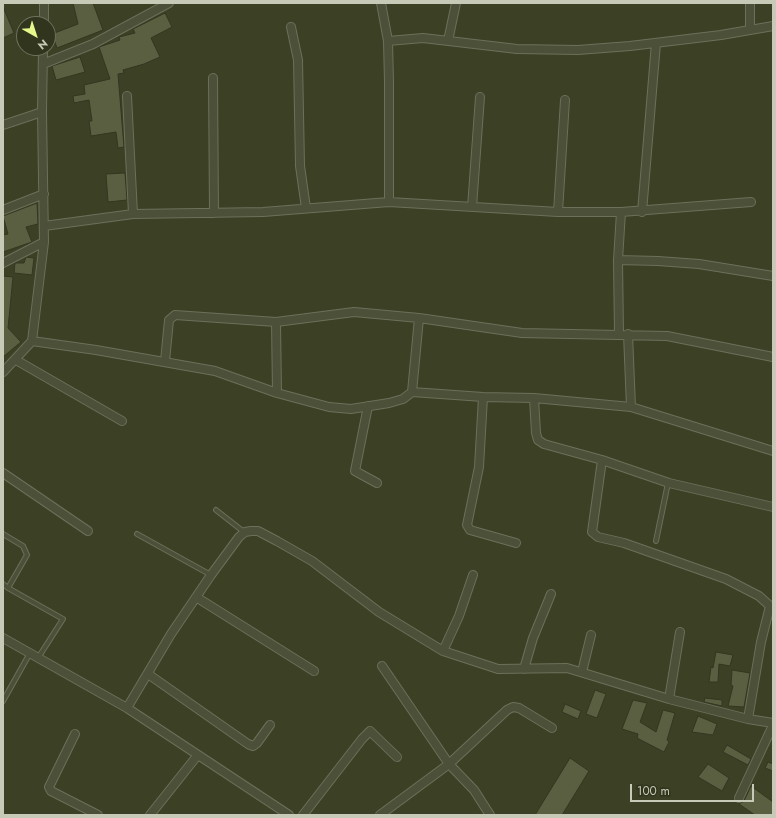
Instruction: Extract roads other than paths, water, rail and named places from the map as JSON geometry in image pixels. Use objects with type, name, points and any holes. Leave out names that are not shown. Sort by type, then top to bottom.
[{"type":"street","points":[[44,3],[44,16]]},
{"type":"street","points":[[43,64],[93,44],[169,3]]},
{"type":"street","points":[[381,3],[388,41],[389,202]]},
{"type":"street","points":[[448,41],[456,3]]},
{"type":"street","points":[[750,3],[750,30]]},
{"type":"street","points":[[388,41],[423,38],[517,49],[578,50],[656,43],[773,26]]},
{"type":"street","points":[[291,27],[298,60],[300,166],[306,208]]},
{"type":"street","points":[[642,212],[656,43]]},
{"type":"street","points":[[3,372],[16,360],[32,340],[44,242],[42,112],[43,56]]},
{"type":"street","points":[[213,78],[214,212]]},
{"type":"street","points":[[127,96],[133,214]]},
{"type":"street","points":[[472,207],[480,97]]},
{"type":"street","points":[[558,212],[565,100]]},
{"type":"street","points":[[3,125],[42,112]]},
{"type":"street","points":[[3,210],[44,194]]},
{"type":"street","points":[[44,226],[133,214],[263,212],[389,202],[558,212],[642,212],[751,202]]},
{"type":"street","points":[[619,334],[618,260],[621,212]]},
{"type":"street","points":[[3,263],[44,242]]},
{"type":"street","points":[[618,260],[699,264],[773,276]]},
{"type":"street","points":[[165,361],[170,320],[175,315],[276,322],[354,312],[419,318],[522,333],[667,336],[773,357]]},
{"type":"street","points":[[412,392],[419,318]]},
{"type":"street","points":[[276,322],[277,393]]},
{"type":"street","points":[[628,334],[631,407]]},
{"type":"street","points":[[32,340],[165,361],[215,371],[277,393],[328,407],[351,408],[368,406],[403,399],[412,392],[483,397],[534,398],[631,407],[773,451]]},
{"type":"street","points":[[16,360],[122,422]]},
{"type":"street","points":[[483,397],[479,467],[467,525],[470,530],[516,543]]},
{"type":"street","points":[[534,398],[536,433],[538,440],[544,444],[602,460],[669,483],[773,507]]},
{"type":"street","points":[[368,406],[355,471],[377,483]]},
{"type":"street","points":[[602,460],[592,532],[598,537],[624,543],[726,579],[759,596],[772,606],[761,642],[748,719]]},
{"type":"street","points":[[3,473],[88,530]]},
{"type":"street","points":[[127,708],[171,634],[239,537],[245,532],[258,532],[312,561],[379,612],[443,651],[498,669],[567,668],[669,699],[773,724],[739,798]]},
{"type":"street","points":[[443,651],[459,616],[473,575]]},
{"type":"street","points":[[524,669],[532,638],[551,594]]},
{"type":"street","points":[[196,597],[314,671]]},
{"type":"street","points":[[669,699],[680,632]]},
{"type":"street","points":[[582,672],[591,635]]},
{"type":"street","points":[[3,638],[127,708],[197,756],[289,815]]},
{"type":"street","points":[[382,666],[449,764],[474,790],[490,815]]},
{"type":"street","points":[[148,674],[248,744],[253,746],[257,743],[270,725]]},
{"type":"street","points":[[380,815],[449,764],[507,710],[513,707],[519,708],[552,728]]},
{"type":"street","points":[[304,815],[370,731],[397,757]]},
{"type":"street","points":[[75,734],[49,787],[51,790],[98,815]]},
{"type":"street","points":[[150,815],[197,756]]},
{"type":"lane","points":[[656,541],[669,483]]},
{"type":"lane","points":[[216,510],[245,532]]},
{"type":"lane","points":[[3,534],[27,550],[27,555],[8,588]]},
{"type":"lane","points":[[137,534],[211,575]]},
{"type":"lane","points":[[3,584],[63,619],[38,658]]},
{"type":"lane","points":[[3,701],[30,653]]}]
